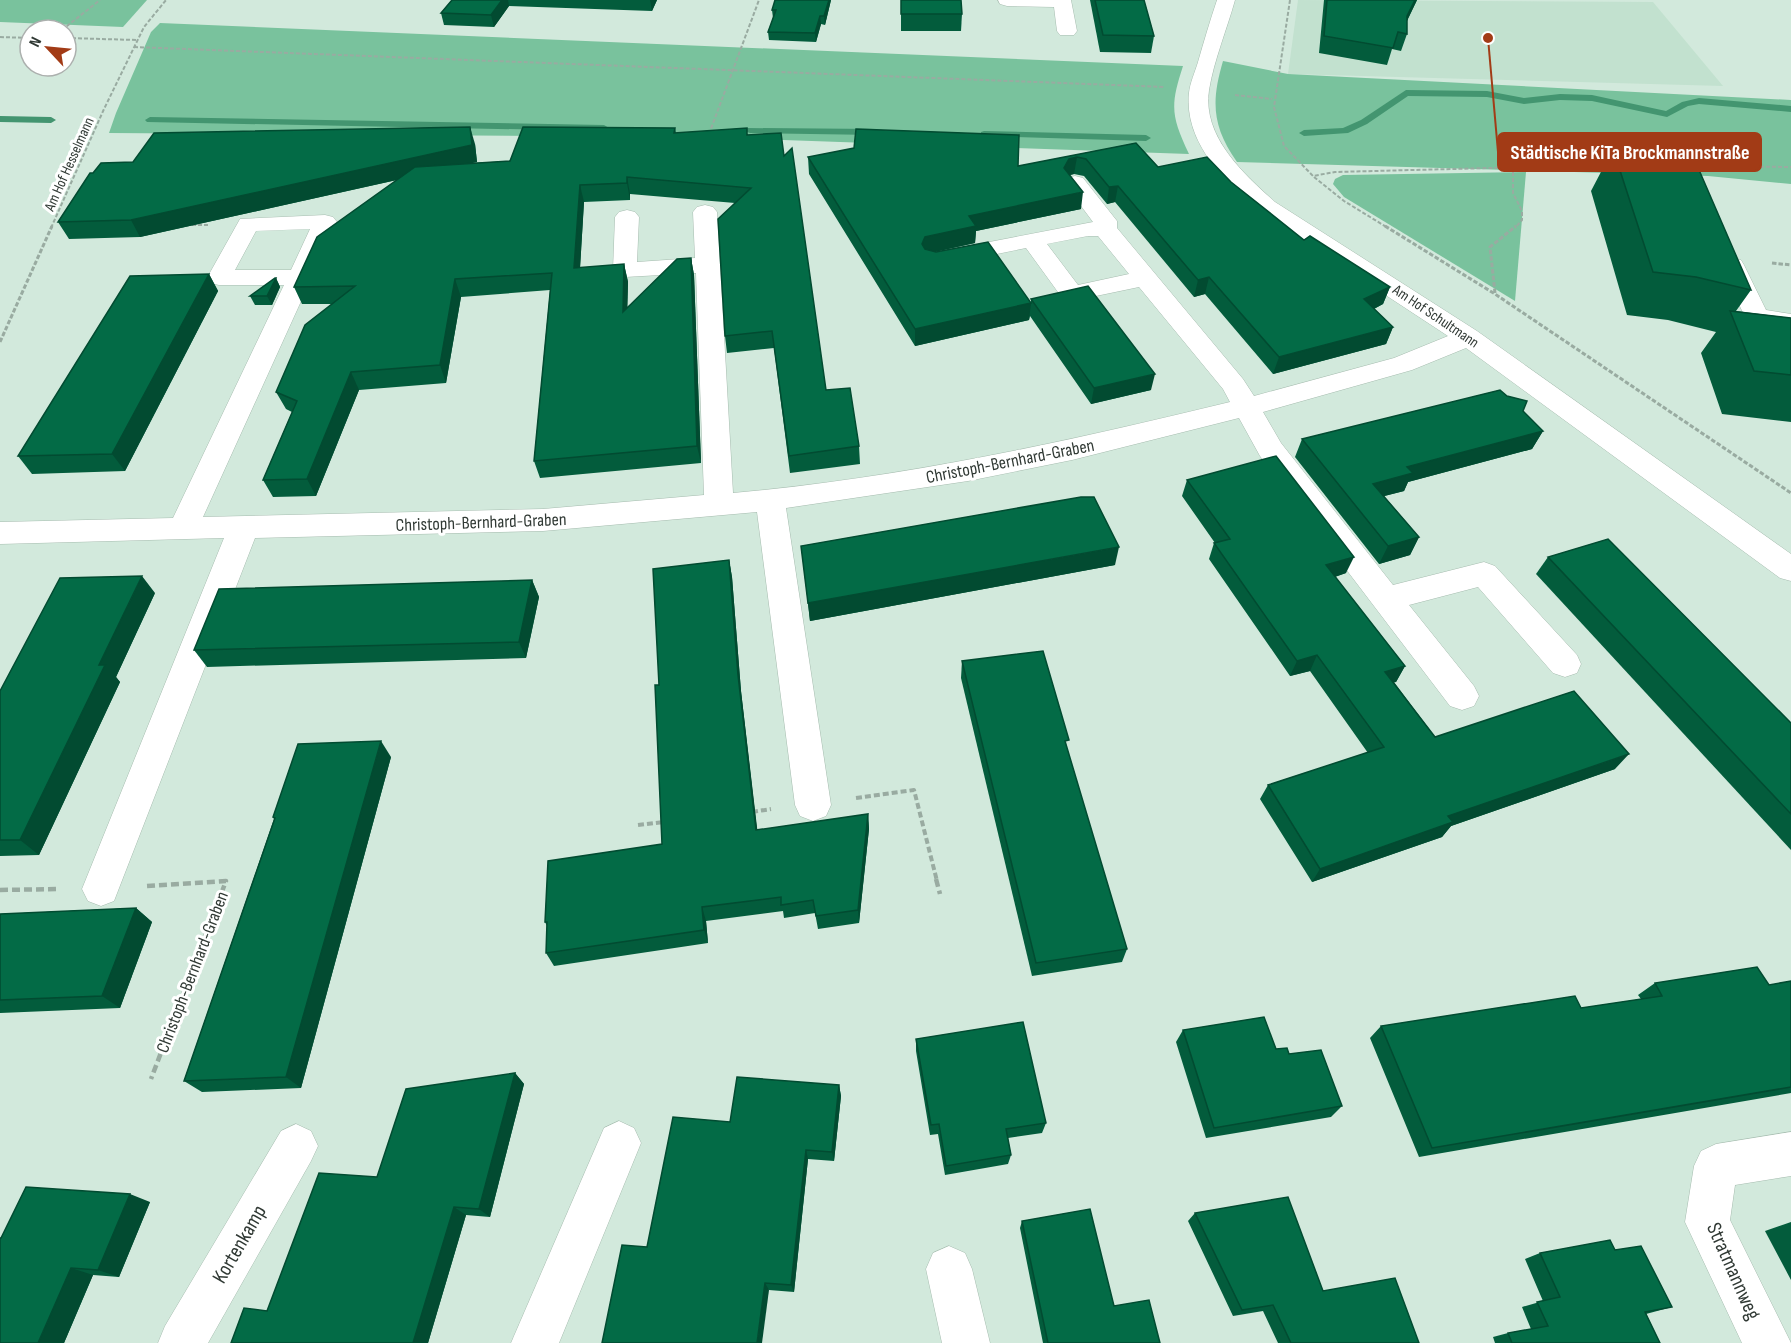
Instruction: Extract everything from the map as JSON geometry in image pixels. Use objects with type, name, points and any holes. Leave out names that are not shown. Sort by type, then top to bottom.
[{"type":"street","points":[[1007,0],[1062,1],[1067,32]]},
{"type":"street","name":"Am Hof Schultmann","points":[[1226,0],[1199,91],[1199,117],[1209,144],[1248,190],[1267,207],[1468,337],[1791,570]]},
{"type":"street","points":[[1075,183],[1105,221],[1105,229],[1234,385],[1270,449],[1462,696]]},
{"type":"street","points":[[705,212],[719,506]]},
{"type":"street","points":[[627,217],[625,270],[706,266]]},
{"type":"street","points":[[183,528],[325,222],[248,224],[219,278],[298,277]]},
{"type":"street","points":[[936,260],[1088,229],[1105,229]]},
{"type":"street","points":[[1032,240],[1072,294],[1145,278]]},
{"type":"street","points":[[1732,265],[1756,316],[1791,322]]},
{"type":"street","name":"Christoph-Bernhard-Graben","points":[[0,533],[543,520],[770,500],[980,469],[1072,450],[1248,407],[1403,364],[1468,337]]},
{"type":"street","points":[[770,500],[813,805]]},
{"type":"street","points":[[101,889],[244,527]]},
{"type":"street","points":[[1386,599],[1484,574],[1565,664]]},
{"type":"street","points":[[536,1343],[619,1143]]},
{"type":"street","name":"Kortenkamp","points":[[182,1343],[296,1146]]},
{"type":"street","name":"Stratmannweg","points":[[1767,1343],[1707,1222],[1716,1166],[1791,1154]]},
{"type":"street","points":[[949,1269],[966,1343]]},
{"type":"path","points":[[77,18],[100,0]]},
{"type":"path","name":"Am Hof Hesselmann","points":[[0,342],[104,109],[144,27],[166,0]]},
{"type":"path","points":[[705,212],[706,142],[759,0]]},
{"type":"path","points":[[1290,0],[1277,88],[1272,99],[1279,141],[1285,150],[1344,201],[1495,294],[1791,493]]},
{"type":"path","points":[[0,37],[18,38]]},
{"type":"path","points":[[78,38],[138,40]]},
{"type":"path","points":[[135,47],[734,72],[1138,84],[1199,91]]},
{"type":"path","points":[[1313,176],[1335,172],[1614,165]]},
{"type":"path","points":[[1495,294],[1490,247],[1515,228],[1522,219],[1513,193],[1513,166]]},
{"type":"path","points":[[1693,173],[1690,166],[1791,168]]},
{"type":"path","points":[[190,225],[248,224]]},
{"type":"path","name":"Christoph-Bernhard-Graben","points":[[0,890],[101,889],[226,881],[151,1079]]},
{"type":"shaded area","points":[[1298,0],[1653,2],[1723,86],[1288,74]]},
{"type":"green space","points":[[0,0],[147,0],[123,27],[78,25],[78,18],[18,18],[18,23],[0,22]]},
{"type":"green space","points":[[160,23],[1183,66],[1174,101],[1174,111],[1189,154],[693,137],[109,133],[151,32]]},
{"type":"green space","points":[[1223,61],[1288,74],[1791,100],[1791,184],[1708,176],[1237,162],[1223,137],[1216,113],[1217,89]]},
{"type":"green space","points":[[1526,172],[1515,301],[1344,197],[1333,184],[1335,179],[1343,175]]},
{"type":"building","points":[[452,0],[502,0],[491,15],[441,13]]},
{"type":"building","points":[[775,0],[829,0],[824,16],[820,16],[815,33],[768,32],[776,10],[772,10]]},
{"type":"building","points":[[901,0],[961,0],[962,14],[901,14]]},
{"type":"building","points":[[1095,0],[1144,0],[1154,36],[1103,35]]},
{"type":"building","points":[[1327,0],[1415,0],[1407,16],[1407,34],[1398,32],[1393,48],[1324,36]]},
{"type":"building","points":[[470,127],[472,145],[131,220],[58,222],[90,173],[93,173],[101,163],[133,162],[154,133]]},
{"type":"building","points":[[523,127],[675,128],[674,133],[747,128],[747,135],[781,133],[784,156],[792,148],[826,390],[850,388],[859,446],[789,456],[772,331],[725,336],[718,219],[751,188],[627,177],[627,183],[580,185],[574,268],[624,264],[623,312],[677,259],[691,258],[697,446],[534,461],[552,273],[455,279],[440,365],[351,372],[307,479],[263,480],[297,401],[276,392],[305,325],[355,286],[294,287],[317,237],[415,167],[510,161]]},
{"type":"building","points":[[856,129],[1019,135],[1018,166],[1136,143],[1158,167],[1207,157],[1231,182],[1304,240],[1310,236],[1390,287],[1364,299],[1393,327],[1279,357],[1209,277],[1198,280],[1118,186],[1109,187],[1086,159],[1077,157],[1069,159],[1064,168],[1083,192],[969,216],[976,226],[925,237],[922,244],[925,249],[936,252],[988,242],[1031,303],[915,329],[808,157],[854,148]]},
{"type":"building","points":[[1613,149],[1690,157],[1692,163],[1696,163],[1751,290],[1696,277],[1653,272]]},
{"type":"building","points":[[209,274],[112,454],[18,456],[130,276]]},
{"type":"building","points":[[275,278],[267,296],[250,296]]},
{"type":"building","points":[[1088,286],[1155,374],[1094,388],[1031,299]]},
{"type":"building","points":[[1730,311],[1791,318],[1791,375],[1754,371]]},
{"type":"building","points":[[1500,390],[1507,396],[1527,401],[1523,411],[1543,431],[1407,467],[1413,473],[1373,484],[1419,537],[1388,546],[1302,439]]},
{"type":"building","points":[[1276,456],[1354,557],[1326,565],[1405,666],[1385,672],[1435,737],[1574,691],[1629,754],[1448,816],[1453,822],[1320,869],[1268,785],[1384,747],[1317,655],[1297,661],[1214,543],[1230,539],[1187,480]]},
{"type":"building","points":[[1081,497],[1094,497],[1119,547],[808,603],[801,546]]},
{"type":"building","points":[[1608,539],[1791,723],[1791,814],[1548,557]]},
{"type":"building","points":[[729,560],[738,675],[756,830],[868,814],[858,910],[816,916],[813,900],[781,905],[781,897],[702,907],[704,930],[546,953],[548,861],[662,844],[655,685],[659,685],[653,569]]},
{"type":"building","points":[[142,576],[99,665],[105,665],[20,840],[0,840],[0,691],[60,578]]},
{"type":"building","points":[[532,580],[519,642],[194,650],[219,589]]},
{"type":"building","points":[[1043,651],[1069,740],[1065,741],[1127,949],[1036,963],[962,661]]},
{"type":"building","points":[[381,741],[286,1077],[184,1081],[275,818],[273,817],[298,744]]},
{"type":"building","points":[[136,908],[102,996],[0,1000],[0,914]]},
{"type":"building","points":[[1757,967],[1769,985],[1791,981],[1791,1087],[1432,1148],[1381,1026],[1575,996],[1581,1008],[1662,996],[1655,983]]},
{"type":"building","points":[[1264,1017],[1276,1049],[1287,1048],[1289,1054],[1321,1050],[1342,1106],[1214,1128],[1183,1030]]},
{"type":"building","points":[[1023,1022],[1046,1123],[1006,1129],[1011,1155],[946,1166],[939,1124],[931,1125],[916,1039]]},
{"type":"building","points":[[515,1073],[479,1209],[454,1207],[413,1343],[231,1343],[244,1308],[267,1311],[319,1173],[377,1177],[406,1089]]},
{"type":"building","points":[[737,1077],[839,1085],[832,1152],[806,1150],[791,1285],[765,1283],[757,1343],[602,1343],[622,1245],[647,1247],[673,1117],[730,1122]]},
{"type":"building","points":[[26,1187],[130,1194],[98,1270],[71,1268],[38,1343],[0,1343],[0,1238]]},
{"type":"building","points":[[1288,1197],[1323,1291],[1395,1278],[1419,1343],[1291,1343],[1273,1305],[1242,1310],[1195,1213]]},
{"type":"building","points":[[1090,1209],[1114,1306],[1149,1300],[1160,1343],[1048,1343],[1022,1221]]},
{"type":"building","points":[[1610,1240],[1615,1250],[1641,1246],[1672,1307],[1645,1312],[1660,1343],[1512,1343],[1508,1333],[1548,1326],[1537,1302],[1560,1297],[1540,1253]]},
{"type":"waterway","points":[[1304,133],[1345,131],[1364,122],[1406,93],[1487,94],[1524,101],[1560,97],[1592,98],[1667,114],[1685,104],[1699,101],[1791,109]]},
{"type":"waterway","points":[[0,119],[51,120]]},
{"type":"waterway","points":[[150,120],[604,128]]},
{"type":"waterway","points":[[750,130],[876,132]]},
{"type":"waterway","points":[[984,134],[1146,138]]},
{"type":"place","name":"Städtische KiTa Brockmannstraße","points":[[1488,38]]}]
